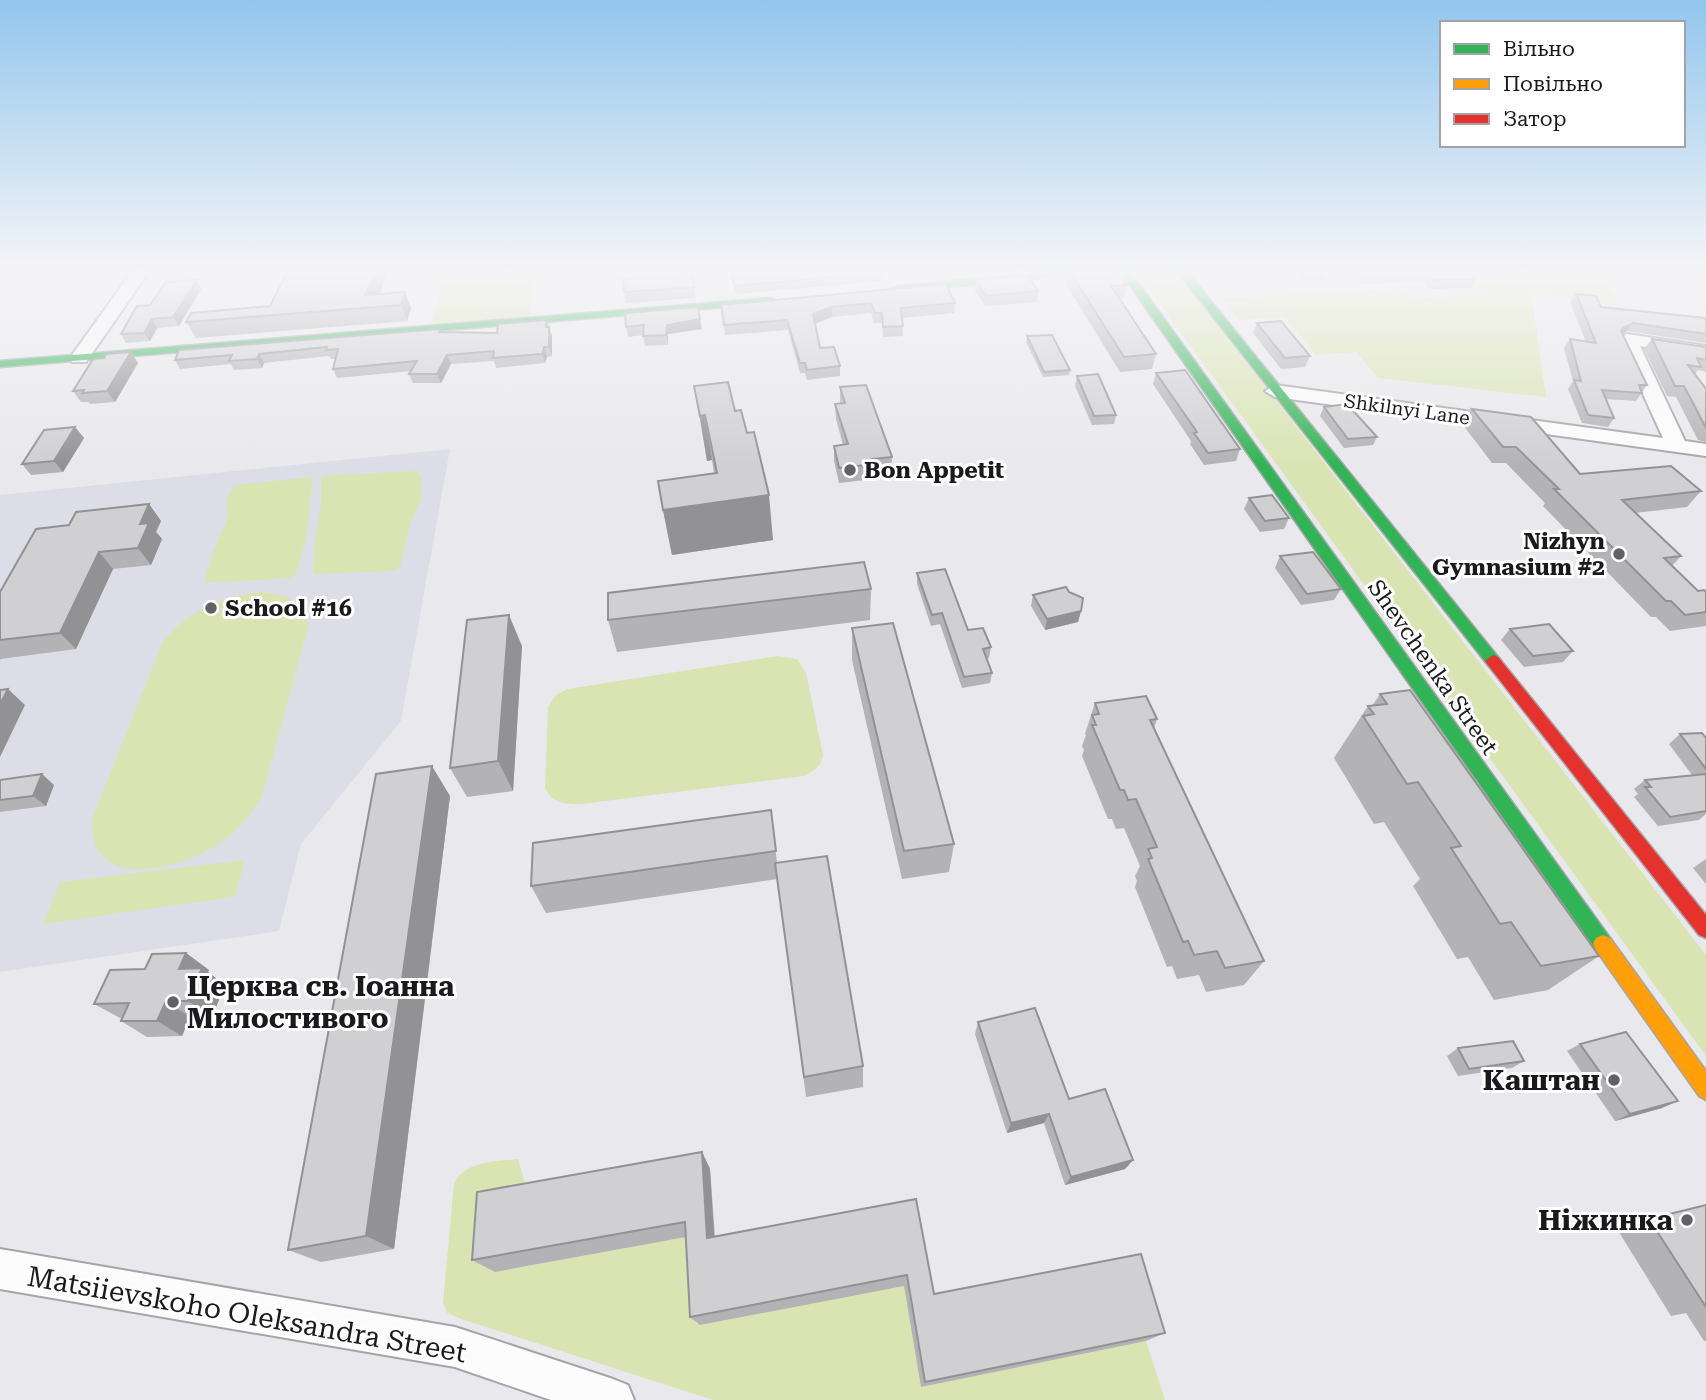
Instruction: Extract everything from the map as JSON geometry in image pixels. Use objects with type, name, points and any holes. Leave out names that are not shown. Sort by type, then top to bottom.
[{"type":"main road","points":[[0,364],[352,335]]},
{"type":"main road","name":"Shevchenka Street","points":[[1170,335],[1706,1089]]},
{"type":"main road","name":"Shevchenka Street","points":[[1232,335],[1706,929]]},
{"type":"street","points":[[79,358],[95,335]]},
{"type":"street","points":[[1677,446],[1627,339],[1706,351]]},
{"type":"street","name":"Shkilnyi Lane","points":[[1275,391],[1706,450]]},
{"type":"street","name":"Matsiievskoho Oleksandra Street","points":[[0,1269],[455,1347],[613,1400]]},
{"type":"shaded area","name":"School #16","points":[[450,449],[401,721],[301,844],[279,931],[0,972],[0,495]]},
{"type":"green space","points":[[1183,335],[1226,335],[1706,955],[1706,1056]]},
{"type":"green space","points":[[1299,335],[1537,335],[1546,397],[1378,378],[1356,352],[1315,355]]},
{"type":"green space","points":[[410,471],[421,476],[422,497],[411,521],[400,567],[393,571],[313,574],[314,545],[321,505],[321,476]]},
{"type":"green space","points":[[313,477],[306,539],[296,573],[291,578],[204,583],[213,551],[228,517],[226,500],[234,485]]},
{"type":"green space","points":[[259,592],[292,600],[303,610],[308,627],[262,796],[236,830],[223,841],[178,863],[137,869],[119,866],[104,858],[94,842],[92,819],[162,643],[182,622],[205,607]]},
{"type":"green space","points":[[778,656],[797,659],[806,673],[823,755],[819,766],[803,776],[582,804],[560,802],[551,797],[545,788],[548,707],[555,696],[567,689]]},
{"type":"green space","points":[[245,860],[235,897],[43,924],[60,882]]},
{"type":"green space","points":[[518,1159],[530,1201],[495,1272],[695,1235],[700,1325],[911,1284],[921,1386],[1146,1341],[1165,1400],[713,1400],[461,1319],[447,1313],[443,1303],[454,1183],[460,1175],[474,1166]]},
{"type":"building","points":[[361,335],[549,335],[549,347],[544,347],[542,354],[493,358],[494,351],[447,355],[437,374],[409,374],[417,361],[333,369],[338,349],[326,350],[327,347],[259,354],[257,359],[229,361],[232,355],[175,360],[179,350]]},
{"type":"building","points":[[792,335],[817,335],[820,348],[834,347],[840,366],[807,370],[805,363],[800,363]]},
{"type":"building","points":[[1052,335],[1070,370],[1044,372],[1027,336]]},
{"type":"building","points":[[1110,335],[1144,335],[1156,354],[1124,357]]},
{"type":"building","points":[[1267,335],[1293,335],[1310,356],[1285,358]]},
{"type":"building","points":[[1593,335],[1623,335],[1647,385],[1639,385],[1642,393],[1602,390],[1614,418],[1588,415],[1574,380],[1581,381],[1570,339],[1596,343]]},
{"type":"building","points":[[1652,339],[1706,347],[1706,360],[1697,358],[1701,367],[1688,365],[1706,389],[1706,428],[1684,386],[1675,386]]},
{"type":"building","points":[[131,352],[107,391],[73,391],[93,359],[104,358],[106,354]]},
{"type":"building","points":[[1185,370],[1240,449],[1208,453],[1194,433],[1197,432],[1156,373]]},
{"type":"building","points":[[1098,374],[1116,415],[1094,416],[1077,376]]},
{"type":"building","points":[[728,382],[735,411],[741,410],[747,433],[754,432],[769,495],[663,510],[658,481],[717,473],[705,415],[700,416],[694,386]]},
{"type":"building","points":[[866,385],[892,457],[872,459],[874,464],[839,468],[834,446],[848,444],[835,404],[845,403],[840,387]]},
{"type":"building","points":[[1347,404],[1377,437],[1348,439],[1324,407]]},
{"type":"building","points":[[1472,409],[1531,417],[1580,474],[1671,466],[1701,491],[1622,500],[1681,556],[1664,558],[1698,591],[1706,592],[1706,612],[1685,615],[1671,601],[1666,601],[1516,447],[1503,447]]},
{"type":"building","points":[[75,427],[54,461],[22,464],[44,430]]},
{"type":"building","points":[[1272,495],[1289,518],[1265,521],[1249,498]]},
{"type":"building","points":[[149,504],[140,524],[149,523],[138,548],[99,552],[60,633],[0,640],[0,592],[36,529],[69,525],[76,512]]},
{"type":"building","points":[[1313,552],[1341,589],[1307,594],[1280,556]]},
{"type":"building","points":[[864,562],[871,589],[608,620],[608,593]]},
{"type":"building","points":[[945,569],[968,630],[983,628],[991,647],[983,649],[992,673],[964,677],[942,613],[932,615],[917,573]]},
{"type":"building","points":[[1066,587],[1069,592],[1083,598],[1081,611],[1047,619],[1033,595]]},
{"type":"building","points":[[509,615],[498,761],[450,768],[467,620]]},
{"type":"building","points":[[893,623],[954,844],[904,851],[852,628]]},
{"type":"building","points":[[1549,624],[1573,651],[1533,656],[1510,629]]},
{"type":"building","points":[[8,689],[0,704],[0,690]]},
{"type":"building","points":[[1410,690],[1599,956],[1541,966],[1511,922],[1500,924],[1451,848],[1461,846],[1418,782],[1407,784],[1363,716],[1374,714],[1368,706],[1387,704],[1380,694]]},
{"type":"building","points":[[1146,696],[1157,719],[1150,720],[1264,961],[1225,968],[1217,951],[1194,955],[1188,941],[1183,942],[1148,859],[1152,858],[1148,849],[1157,847],[1136,799],[1128,800],[1124,790],[1120,790],[1092,725],[1096,725],[1092,715],[1099,714],[1095,703]]},
{"type":"building","points":[[1702,733],[1706,738],[1706,769],[1680,734]]},
{"type":"building","points":[[432,766],[366,1236],[288,1250],[376,774]]},
{"type":"building","points":[[42,774],[33,796],[0,800],[0,780]]},
{"type":"building","points":[[1706,774],[1706,811],[1670,817],[1645,787],[1651,787],[1645,780]]},
{"type":"building","points":[[771,810],[776,851],[531,886],[533,843]]},
{"type":"building","points":[[827,856],[863,1066],[804,1077],[775,863]]},
{"type":"building","points":[[186,953],[179,969],[202,968],[188,1001],[166,1001],[157,1021],[121,1021],[129,1003],[94,1004],[110,970],[145,969],[152,954]]},
{"type":"building","points":[[1035,1008],[1069,1099],[1105,1089],[1133,1160],[1071,1177],[1049,1114],[1011,1123],[978,1022]]},
{"type":"building","name":"Каштан","points":[[1626,1032],[1678,1101],[1630,1114],[1580,1044]]},
{"type":"building","points":[[1513,1041],[1524,1061],[1469,1069],[1458,1048]]},
{"type":"building","points":[[702,1152],[707,1238],[916,1199],[934,1294],[1141,1254],[1165,1333],[925,1382],[907,1275],[690,1317],[685,1222],[472,1260],[477,1192]]},
{"type":"building","points":[[1706,1205],[1706,1307],[1649,1219]]},
{"type":"traffic: fast","points":[[0,364],[350,335]]},
{"type":"traffic: fast","points":[[1170,335],[1603,944]]},
{"type":"traffic: fast","points":[[1233,335],[1493,661]]},
{"type":"traffic: slow","points":[[1603,944],[1706,1089]]},
{"type":"traffic: jam","points":[[1493,661],[1706,929]]},
{"type":"place","name":"Bon Appetit","points":[[850,470]]},
{"type":"place","name":"Nizhyn Gymnasium #2","points":[[1619,554]]},
{"type":"place","name":"School #16","points":[[211,608]]},
{"type":"place","name":"Церква св. Іоанна Милостивого","points":[[173,1002]]},
{"type":"place","name":"Каштан","points":[[1614,1080]]},
{"type":"place","name":"Ніжинка","points":[[1687,1220]]}]
